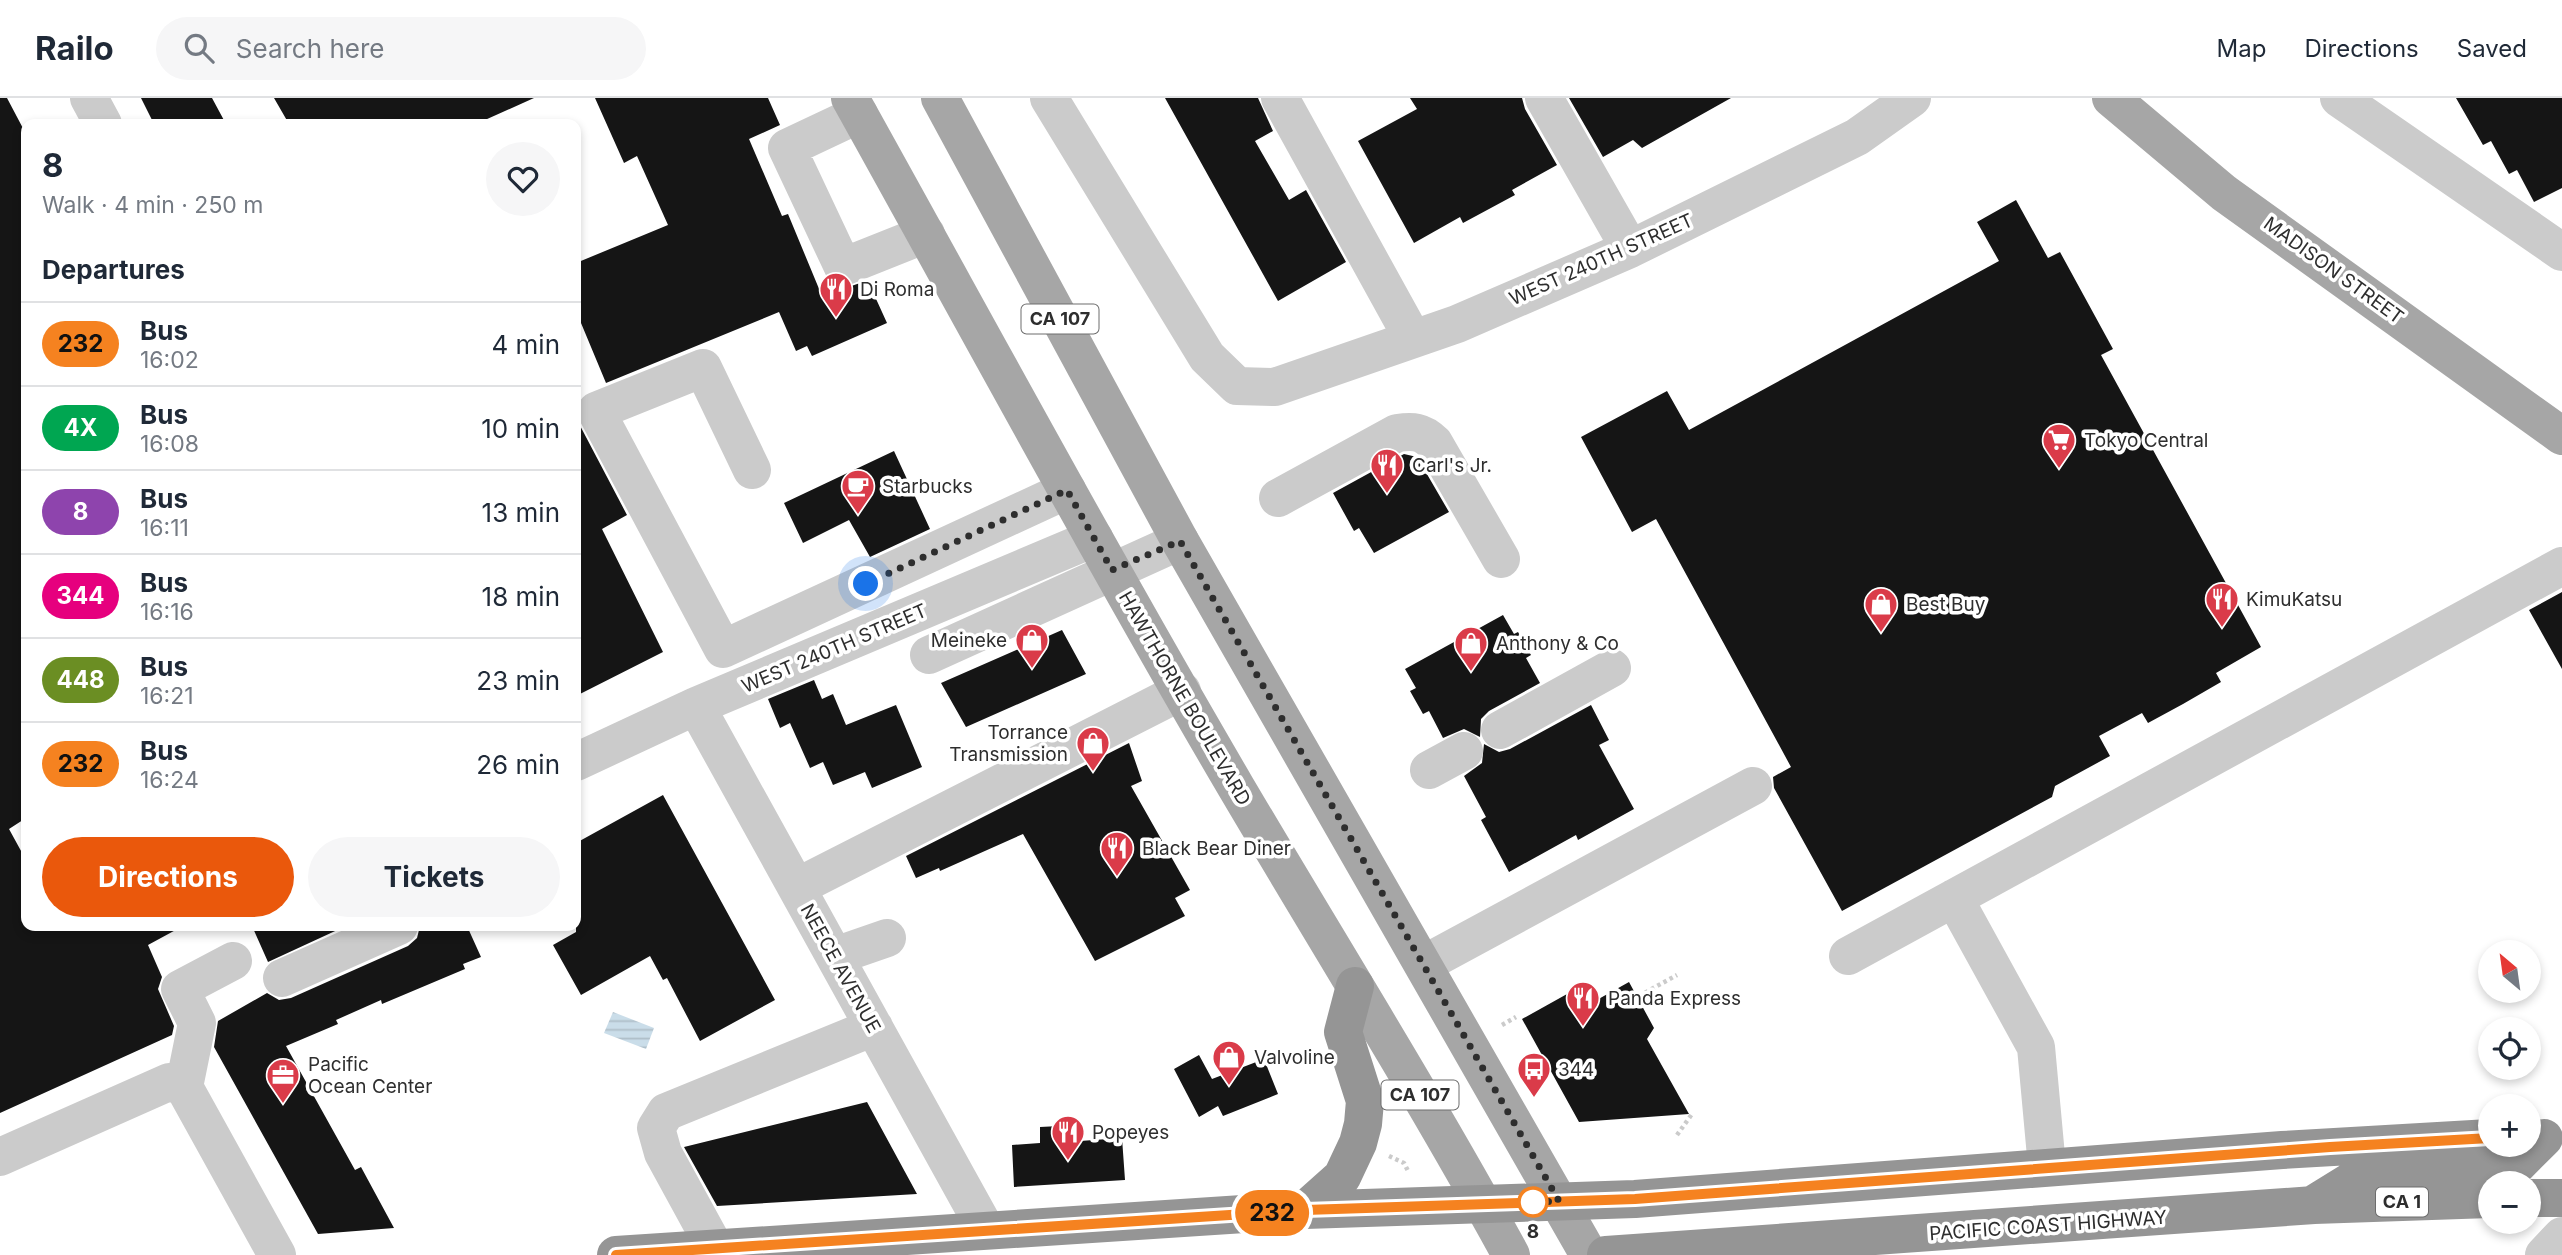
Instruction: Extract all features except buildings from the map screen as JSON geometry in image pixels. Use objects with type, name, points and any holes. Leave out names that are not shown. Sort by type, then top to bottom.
[{"type":"highway","points":[[1305,1210],[1342,1177],[1358,1143],[1363,1124],[1365,1101],[1343,1032],[1355,986]]},
{"type":"highway","points":[[2314,1205],[2361,1175],[2517,1165],[2545,1138]]},
{"type":"highway","points":[[616,1255],[1305,1210],[1635,1199],[2047,1167],[2478,1139]]},
{"type":"highway","name":"PACIFIC COAST HIGHWAY","points":[[1606,1255],[2314,1205],[2478,1199]]},
{"type":"highway","points":[[1796,1255],[1833,1240]]},
{"type":"main road","name":"CA 107","points":[[940,98],[1180,541],[1589,1255]]},
{"type":"main road","name":"MADISON STREET","points":[[2111,98],[2224,193],[2562,436]]},
{"type":"main road","name":"HAWTHORNE BOULEVARD","points":[[854,106],[1103,554],[1511,1255]]},
{"type":"street","points":[[89,98],[100,119]]},
{"type":"street","name":"WEST 240TH STREET","points":[[1050,98],[1207,357],[1237,386],[1275,387],[1457,324],[1630,249],[1857,138],[1912,98]]},
{"type":"street","points":[[1280,98],[1413,339]]},
{"type":"street","points":[[1544,98],[1630,249]]},
{"type":"street","points":[[2339,98],[2562,252]]},
{"type":"street","points":[[854,106],[787,149],[843,267],[926,234]]},
{"type":"street","points":[[752,470],[703,368],[596,411],[723,649],[1067,490]]},
{"type":"street","points":[[1278,498],[1397,433],[1413,431],[1426,435],[1434,443],[1501,559]]},
{"type":"street","points":[[929,655],[1103,554],[1180,541]]},
{"type":"street","name":"WEST 240TH STREET","points":[[581,760],[696,706],[1103,554]]},
{"type":"street","points":[[1848,956],[2562,566]]},
{"type":"street","points":[[1500,730],[1612,668]]},
{"type":"street","points":[[797,887],[1182,691]]},
{"type":"street","name":"NEECE AVENUE","points":[[696,706],[986,1230]]},
{"type":"street","points":[[1429,770],[1464,751]]},
{"type":"street","points":[[1424,964],[1753,786]]},
{"type":"street","points":[[1954,898],[2036,1048],[2047,1167]]},
{"type":"street","points":[[282,978],[388,931]]},
{"type":"street","points":[[835,956],[887,938]]},
{"type":"street","points":[[233,961],[180,989],[197,1023],[184,1087],[277,1255]]},
{"type":"street","points":[[715,1248],[663,1153],[656,1128],[666,1112],[874,1027]]},
{"type":"street","points":[[0,1157],[169,1082],[184,1087]]},
{"type":"street","points":[[2544,1255],[2562,1236]]},
{"type":"path","points":[[1639,996],[1677,975]]},
{"type":"path","points":[[1502,1025],[1516,1017]]},
{"type":"path","points":[[1676,1135],[1692,1114]]},
{"type":"path","points":[[1385,1154],[1404,1163],[1408,1171]]},
{"type":"path","points":[[1404,1163],[1414,1160]]},
{"type":"water","points":[[613,1012],[654,1028],[646,1049],[604,1033]]},
{"type":"bus line","name":"232","points":[[616,1255],[1305,1210],[1635,1199],[2047,1167],[2478,1138]]},
{"type":"place","name":"Di Roma","points":[[836,319]]},
{"type":"place","name":"Tokyo Central","points":[[2059,470]]},
{"type":"place","name":"Carl's Jr.","points":[[1387,495]]},
{"type":"place","name":"Starbucks","points":[[858,516]]},
{"type":"place","name":"KimuKatsu","points":[[2222,629]]},
{"type":"place","name":"Best Buy","points":[[1881,634]]},
{"type":"place","name":"Meineke","points":[[1032,670]]},
{"type":"place","name":"Anthony & Co","points":[[1471,673]]},
{"type":"place","name":"Torrance Transmission","points":[[1093,773]]},
{"type":"place","name":"Black Bear Diner","points":[[1117,878]]},
{"type":"place","name":"Panda Express","points":[[1583,1028]]},
{"type":"place","name":"Valvoline","points":[[1229,1087]]},
{"type":"place","name":"344","points":[[1534,1099]]},
{"type":"place","name":"Pacific Ocean Center","points":[[283,1105]]},
{"type":"place","name":"Popeyes","points":[[1068,1162]]},
{"type":"place","name":"8","points":[[1533,1202]]},
{"type":"route","points":[[866,584],[1067,490],[1112,570],[1180,541],[1559,1201],[1533,1202]]}]
